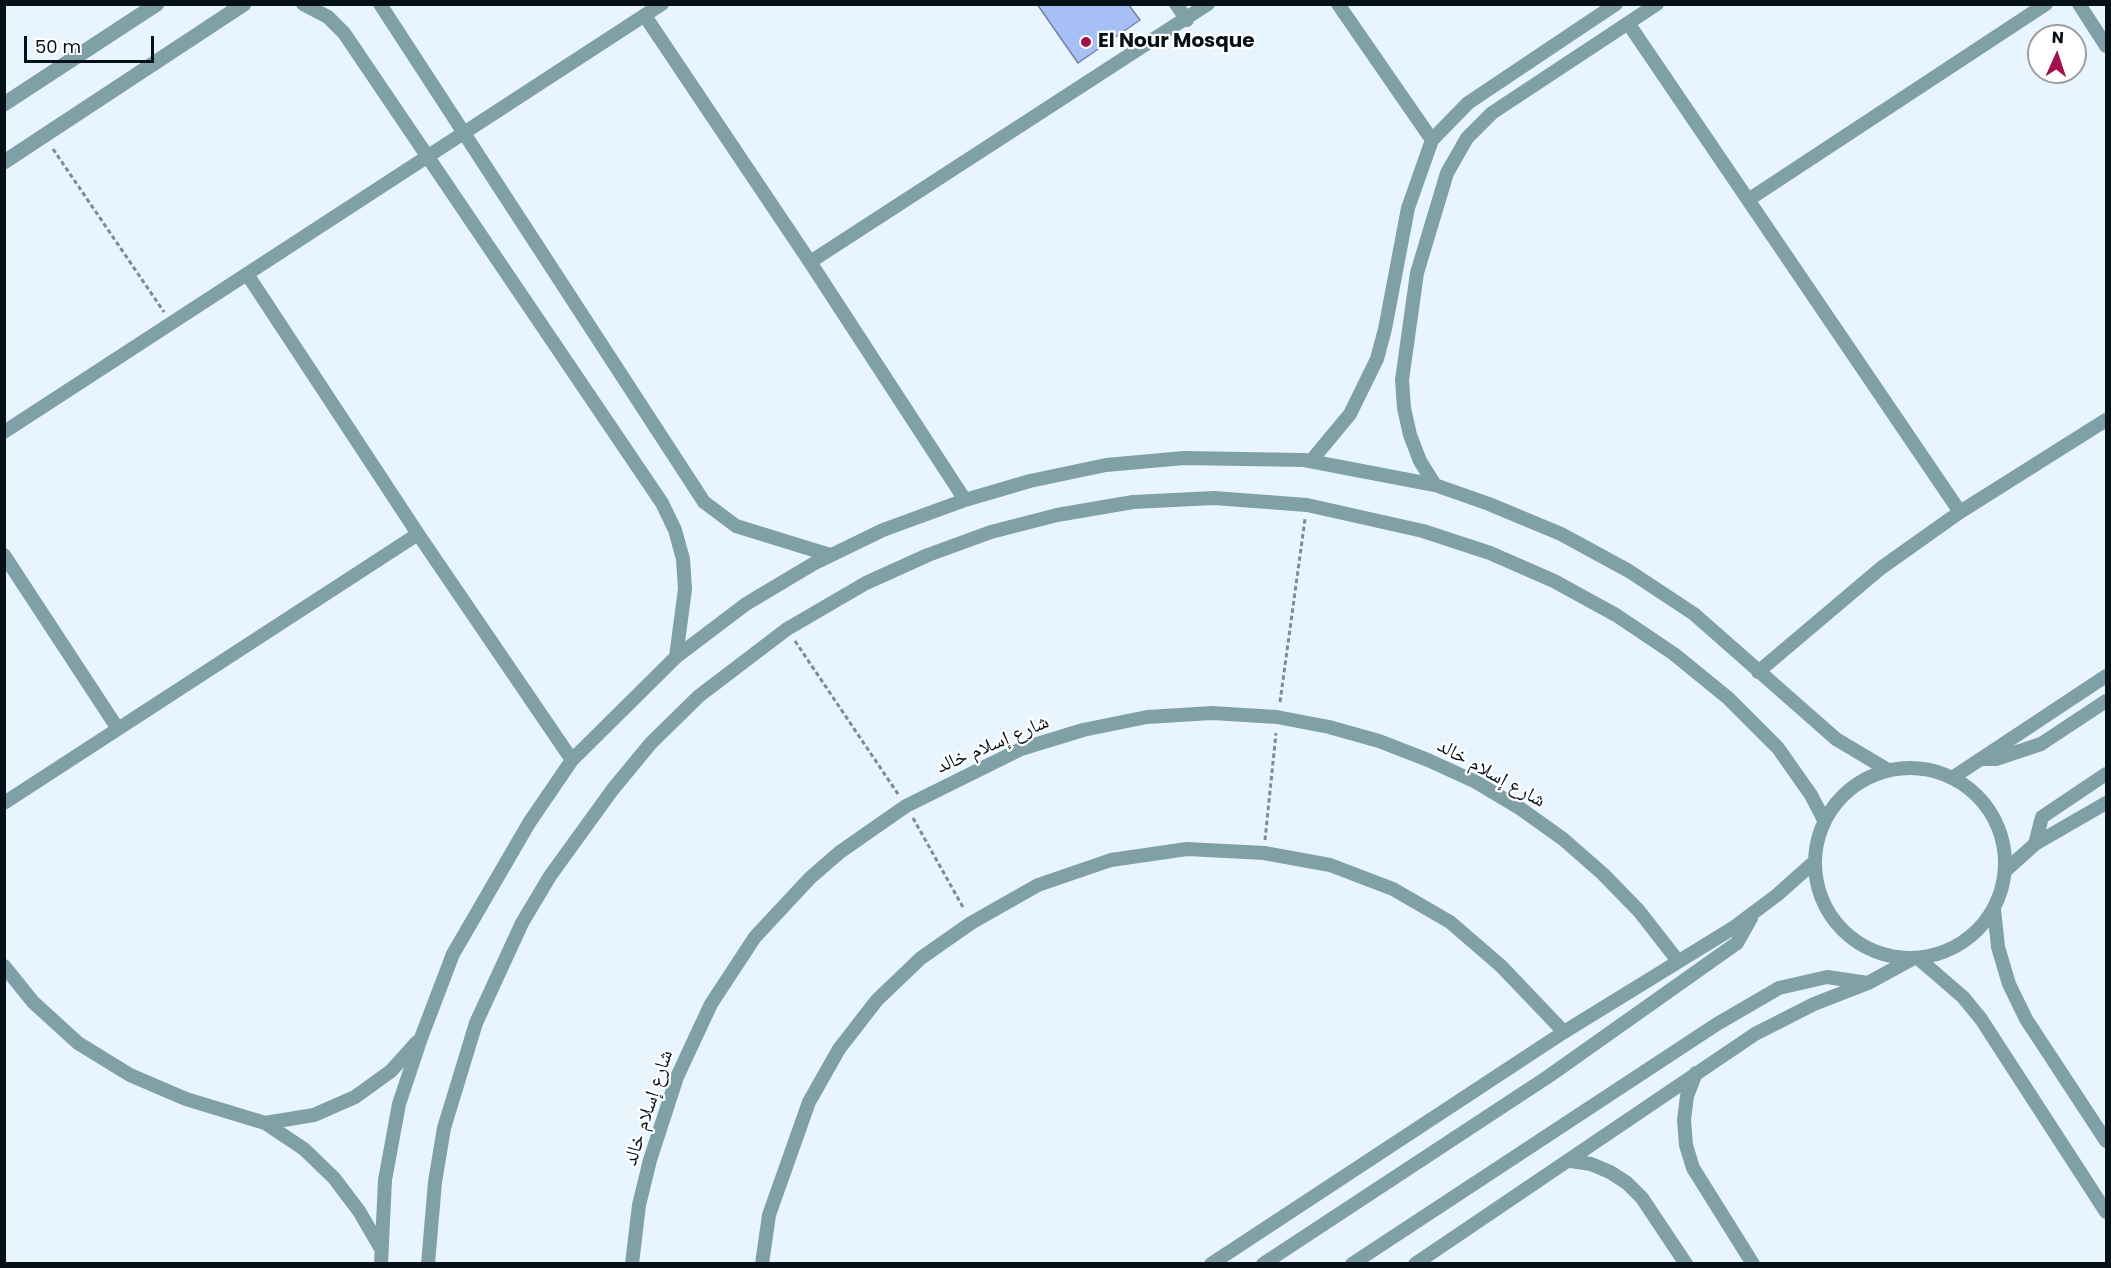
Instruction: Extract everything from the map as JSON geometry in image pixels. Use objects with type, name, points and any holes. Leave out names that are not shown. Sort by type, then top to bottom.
[{"type":"street","points":[[4,104],[157,4]]},
{"type":"street","points":[[4,162],[244,4]]},
{"type":"street","points":[[303,4],[328,16],[344,33],[662,504],[675,530],[682,560],[685,589],[676,657]]},
{"type":"street","points":[[380,4],[704,502],[736,526],[830,555]]},
{"type":"street","points":[[4,432],[662,4]]},
{"type":"street","points":[[1176,4],[1187,20]]},
{"type":"street","points":[[810,262],[1187,20],[1208,4]]},
{"type":"street","points":[[1338,4],[1432,140]]},
{"type":"street","points":[[1311,461],[1350,414],[1377,358],[1385,329],[1408,208],[1432,140],[1476,97],[1616,4]]},
{"type":"street","points":[[1435,485],[1420,461],[1410,435],[1404,408],[1402,380],[1417,273],[1447,173],[1467,138],[1492,113],[1658,4]]},
{"type":"street","points":[[1748,200],[2046,4]]},
{"type":"street","points":[[2079,4],[2106,46]]},
{"type":"street","points":[[645,16],[810,262],[965,500]]},
{"type":"street","points":[[1628,23],[1960,512]]},
{"type":"street","points":[[247,274],[418,534],[572,760]]},
{"type":"street","points":[[1758,672],[1881,568],[1960,512],[2106,420]]},
{"type":"street","points":[[381,1263],[385,1180],[397,1114],[421,1038],[453,954],[529,823],[572,760],[676,657],[746,604],[830,555],[883,530],[965,500],[1030,481],[1106,465],[1184,458],[1311,461],[1435,485],[1489,504],[1561,534],[1629,571],[1694,614],[1836,739],[1888,770]]},
{"type":"street","points":[[428,1263],[435,1182],[458,1075],[496,972],[550,876],[581,831],[651,743],[699,696],[787,629],[866,583],[928,555],[992,532],[1057,515],[1133,502],[1214,498],[1307,505],[1423,531],[1490,553],[1554,581],[1616,615],[1674,654],[1737,706],[1778,748],[1796,770],[1824,820]]},
{"type":"street","points":[[4,803],[418,534]]},
{"type":"street","points":[[4,555],[118,729]]},
{"type":"street","points":[[1952,778],[2106,676]]},
{"type":"street","points":[[1981,759],[1996,759],[2041,744],[2106,701]]},
{"type":"street","name":"شارع إسلام خالد","points":[[632,1263],[639,1205],[650,1160],[676,1077],[711,1004],[755,937],[788,899],[840,852],[906,806],[1021,750],[1083,730],[1147,717],[1212,713],[1278,717],[1329,727],[1379,741],[1447,769],[1521,809],[1603,874],[1640,911],[1678,961]]},
{"type":"street","points":[[1415,1263],[1570,1161],[1696,1072],[1755,1034],[1814,1004],[1868,983],[1915,959],[1946,951],[1970,938],[1994,909],[2006,871],[2005,848],[1998,826],[1987,807],[1971,790],[1952,778],[1932,770],[1910,768],[1888,770],[1868,777],[1850,788],[1835,803],[1824,820],[1816,841],[1813,863],[1817,888],[1827,912],[1842,932],[1863,947],[1879,953],[1915,959],[1963,997],[1981,1019],[2106,1212]]},
{"type":"street","points":[[2035,844],[2042,817],[2106,774]]},
{"type":"street","points":[[2006,871],[2035,844],[2106,803]]},
{"type":"street","points":[[762,1263],[770,1215],[787,1160],[809,1102],[839,1049],[877,1000],[921,958],[972,923],[1038,885],[1111,860],[1187,849],[1264,853],[1330,865],[1393,889],[1441,917],[1501,966],[1564,1032]]},
{"type":"street","points":[[1211,1263],[1564,1032],[1733,928],[1813,863]]},
{"type":"street","points":[[1994,909],[1998,947],[2009,984],[2026,1019],[2106,1140]]},
{"type":"street","points":[[1263,1263],[1549,1076],[1737,943],[1755,910]]},
{"type":"street","points":[[4,966],[33,1002],[78,1043],[130,1075],[186,1099],[265,1123],[304,1149],[334,1178],[360,1211],[380,1247]]},
{"type":"street","points":[[1352,1263],[1717,1024],[1779,988],[1827,977],[1868,983]]},
{"type":"street","points":[[265,1123],[314,1115],[355,1097],[391,1071],[421,1038]]},
{"type":"street","points":[[1696,1072],[1688,1096],[1684,1120],[1686,1145],[1693,1168],[1753,1263]]},
{"type":"street","points":[[1570,1161],[1601,1168],[1628,1183],[1642,1198],[1686,1263]]},
{"type":"path","points":[[44,136],[172,323]]},
{"type":"path","points":[[1264,853],[1278,717],[1307,505]]},
{"type":"path","points":[[787,629],[906,806],[972,923]]},
{"type":"building","name":"El Nour Mosque","points":[[1037,4],[1128,4],[1140,20],[1078,63]]},
{"type":"place","name":"El Nour Mosque","points":[[1086,42]]}]
